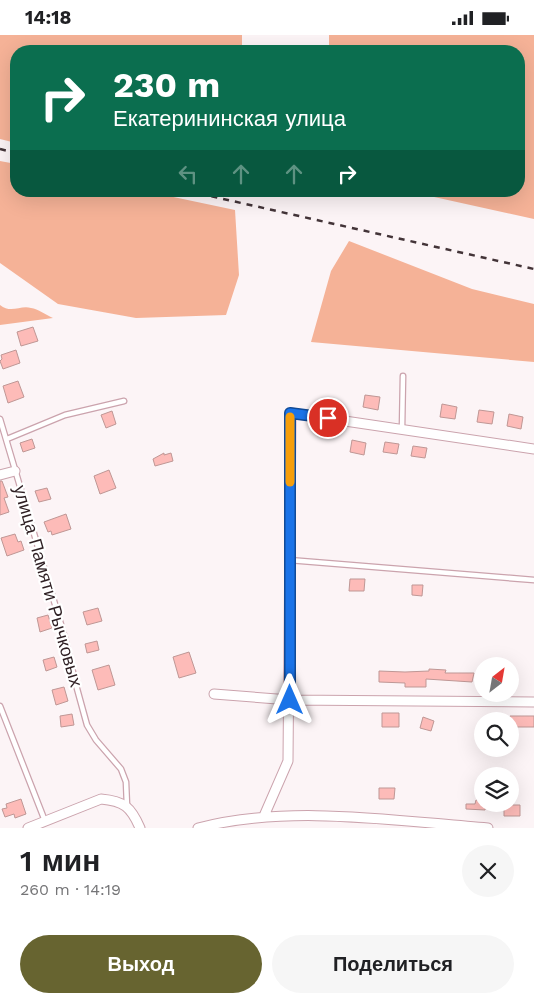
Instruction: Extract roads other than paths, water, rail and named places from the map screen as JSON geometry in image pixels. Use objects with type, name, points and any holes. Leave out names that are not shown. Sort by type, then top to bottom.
[{"type":"street","points":[[264,816],[288,761],[290,700],[290,413],[534,449]]},
{"type":"street","points":[[0,475],[15,471]]},
{"type":"street","points":[[214,694],[290,700],[534,702]]},
{"type":"street","points":[[28,828],[101,799],[113,800],[127,806],[140,828]]},
{"type":"street","points":[[198,828],[227,820],[264,816],[354,818],[488,828]]},
{"type":"lane","points":[[402,376],[402,429]]},
{"type":"lane","points":[[7,439],[65,415],[124,401]]},
{"type":"lane","name":"улица Памяти Рычковых","points":[[0,419],[66,638],[87,725],[96,740],[121,769],[126,782],[127,806]]},
{"type":"lane","points":[[290,560],[534,580]]},
{"type":"lane","points":[[0,706],[45,821]]},
{"type":"railway","points":[[0,149],[10,152]]},
{"type":"railway","points":[[215,197],[534,269]]}]
